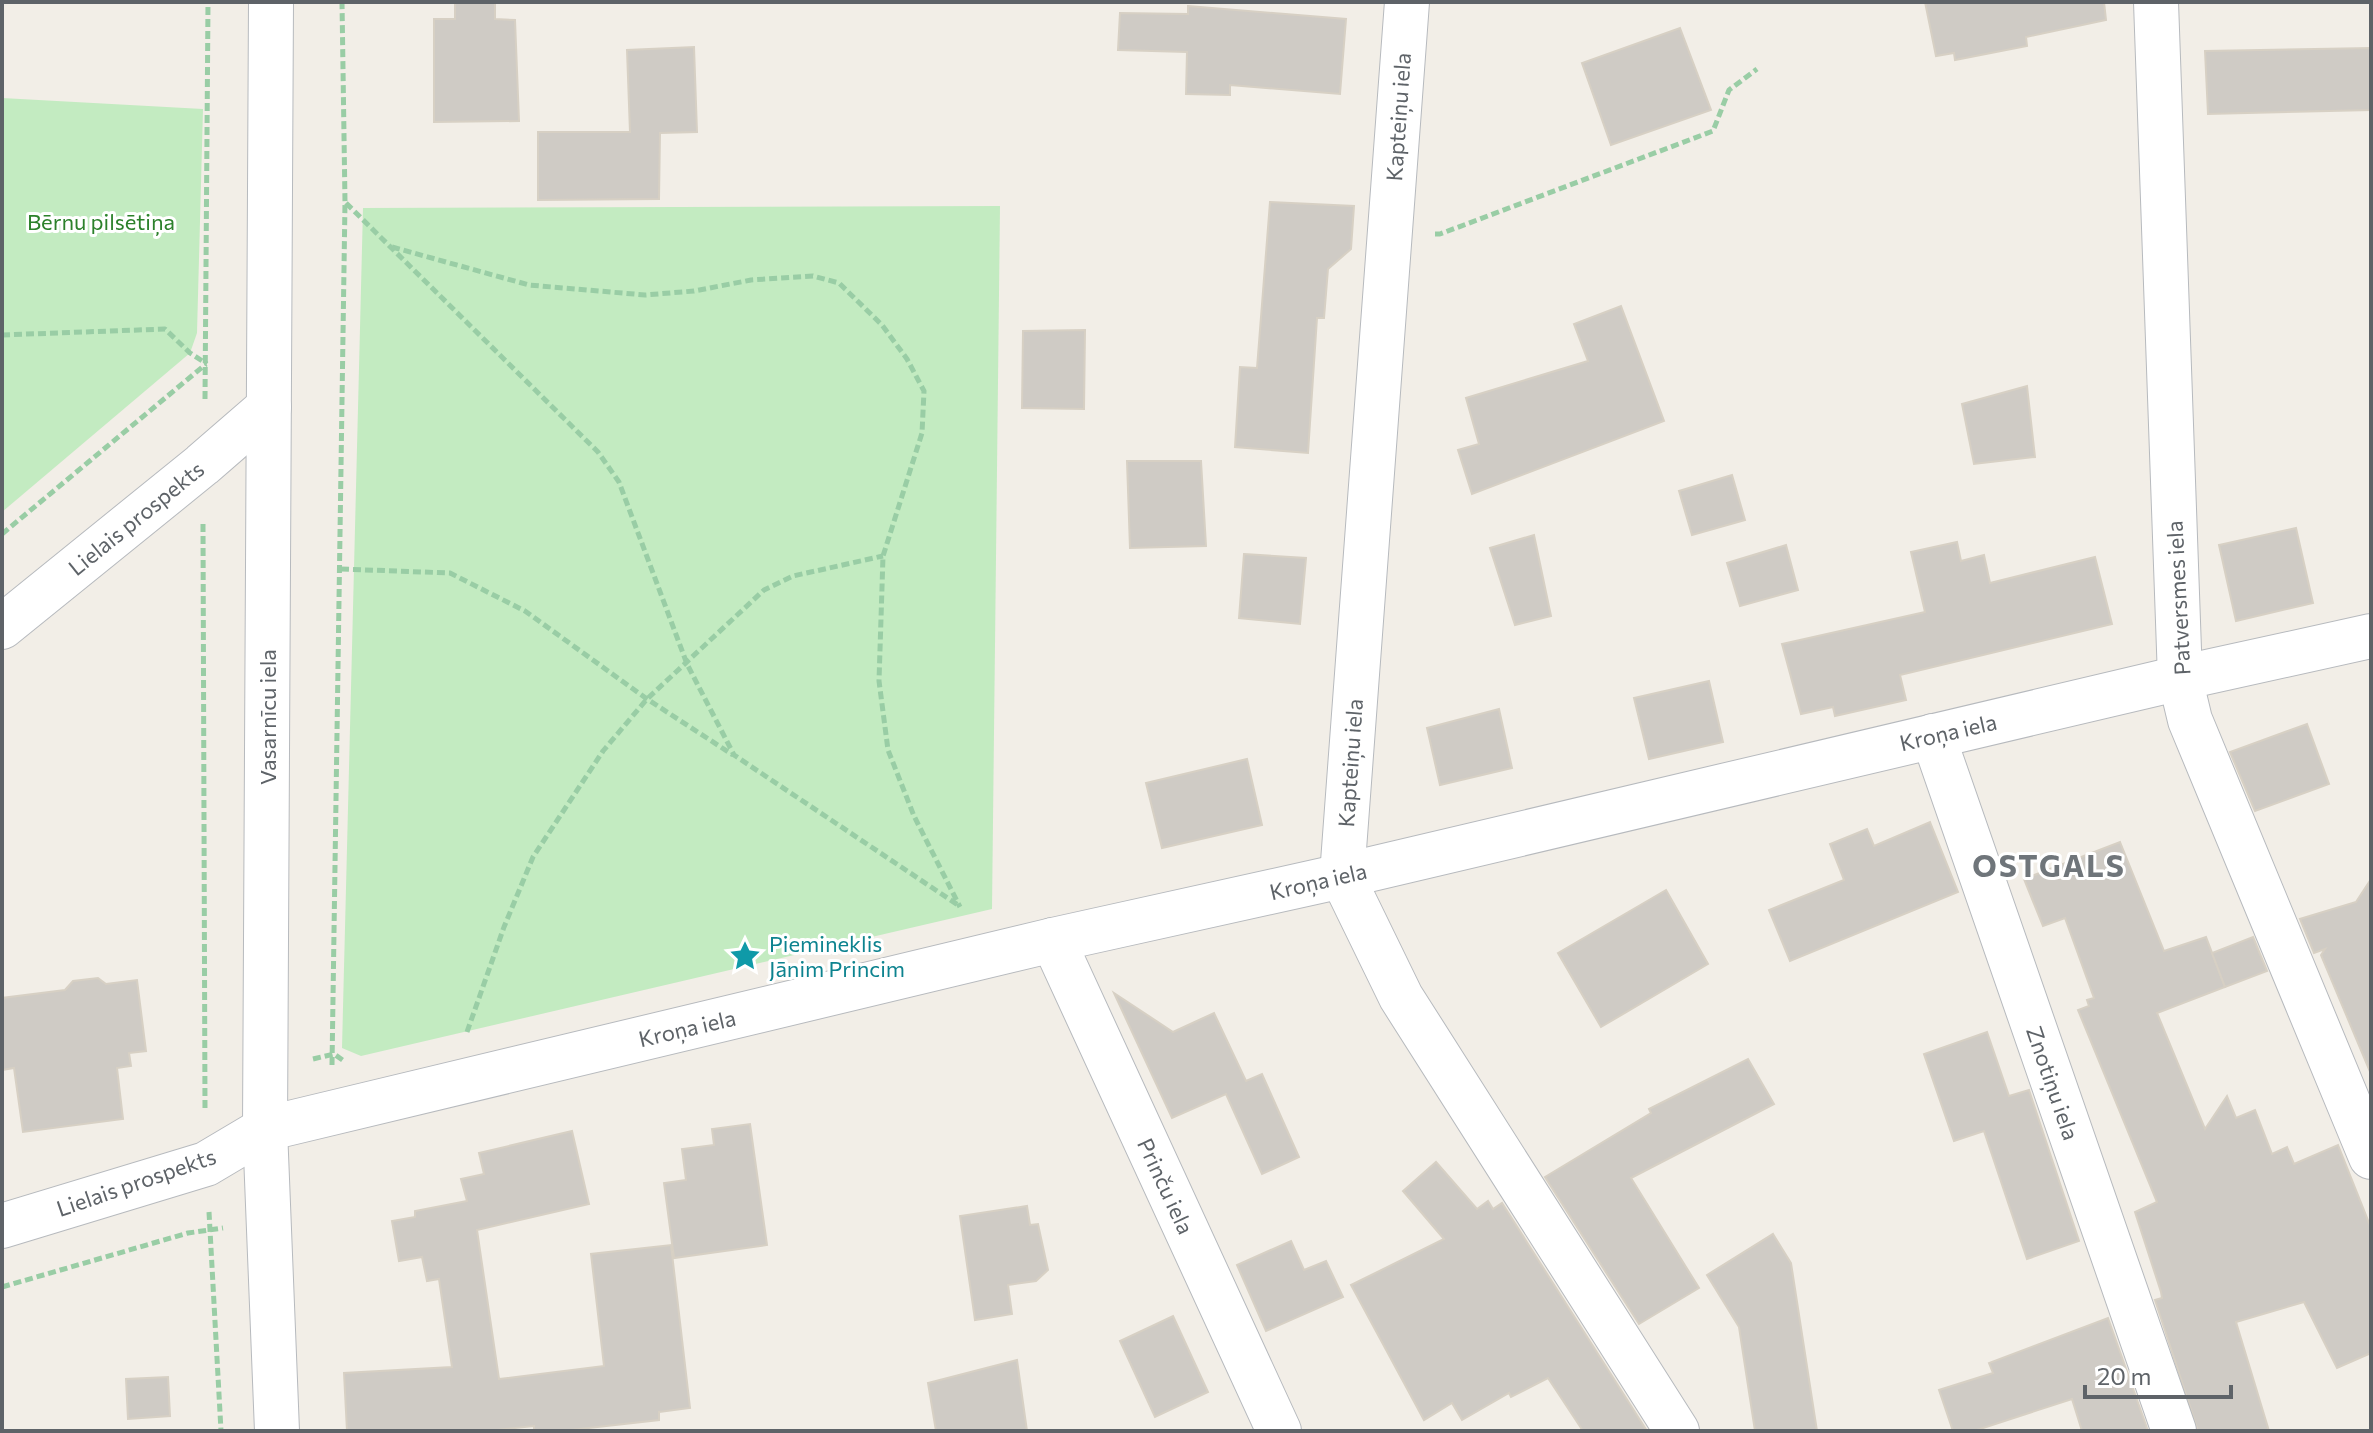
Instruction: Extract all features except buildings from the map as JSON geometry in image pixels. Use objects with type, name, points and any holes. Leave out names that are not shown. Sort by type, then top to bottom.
[{"type":"street","name":"Vasarnīcu iela","points":[[271,2],[265,1129],[277,1431]]},
{"type":"street","name":"Kapteiņu iela","points":[[1342,876],[1407,2]]},
{"type":"street","name":"Patversmes iela","points":[[2156,2],[2180,678],[2190,720],[2371,1157]]},
{"type":"street","name":"Lielais prospekts","points":[[2,627],[269,407]]},
{"type":"street","name":"Kroņa iela","points":[[265,1129],[1053,940],[1342,876],[2180,678],[2371,636]]},
{"type":"street","name":"Znotiņu iela","points":[[1933,736],[2174,1431]]},
{"type":"street","points":[[1342,876],[1401,997],[1677,1431]]},
{"type":"street","name":"Prinču iela","points":[[1053,940],[1279,1431]]},
{"type":"street","name":"Lielais prospekts","points":[[2,1226],[206,1164],[265,1129]]},
{"type":"path","points":[[208,2],[207,364],[202,465],[206,1164],[221,1431]]},
{"type":"path","points":[[326,1114],[334,1054],[341,569],[345,202],[342,2]]},
{"type":"path","points":[[1390,231],[1440,234],[1713,131],[1729,90],[1757,69]]},
{"type":"path","points":[[345,202],[605,462],[619,482],[687,664],[734,755]]},
{"type":"path","points":[[392,247],[529,285],[645,295],[694,291],[751,280],[813,276],[839,283],[882,325],[907,359],[924,391],[922,433],[883,556],[879,681],[888,750],[914,816],[960,907]]},
{"type":"path","points":[[2,335],[165,329],[190,353],[207,364]]},
{"type":"path","points":[[2,534],[207,364]]},
{"type":"path","points":[[467,1040],[499,940],[533,857],[603,751],[647,699],[764,590],[793,576],[883,556]]},
{"type":"path","points":[[341,569],[450,573],[525,611],[647,699],[973,914]]},
{"type":"path","points":[[2,1287],[188,1233],[267,1223]]},
{"type":"green space","name":"Bērnu pilsētiņa","points":[[2,98],[203,109],[197,333],[190,353],[2,512]]},
{"type":"green space","points":[[1000,206],[992,909],[361,1056],[342,1048],[363,208]]},
{"type":"place","name":"Piemineklis Jānim Princim","points":[[745,956]]},
{"type":"district","name":"OSTGALS","points":[[2049,864]]}]
